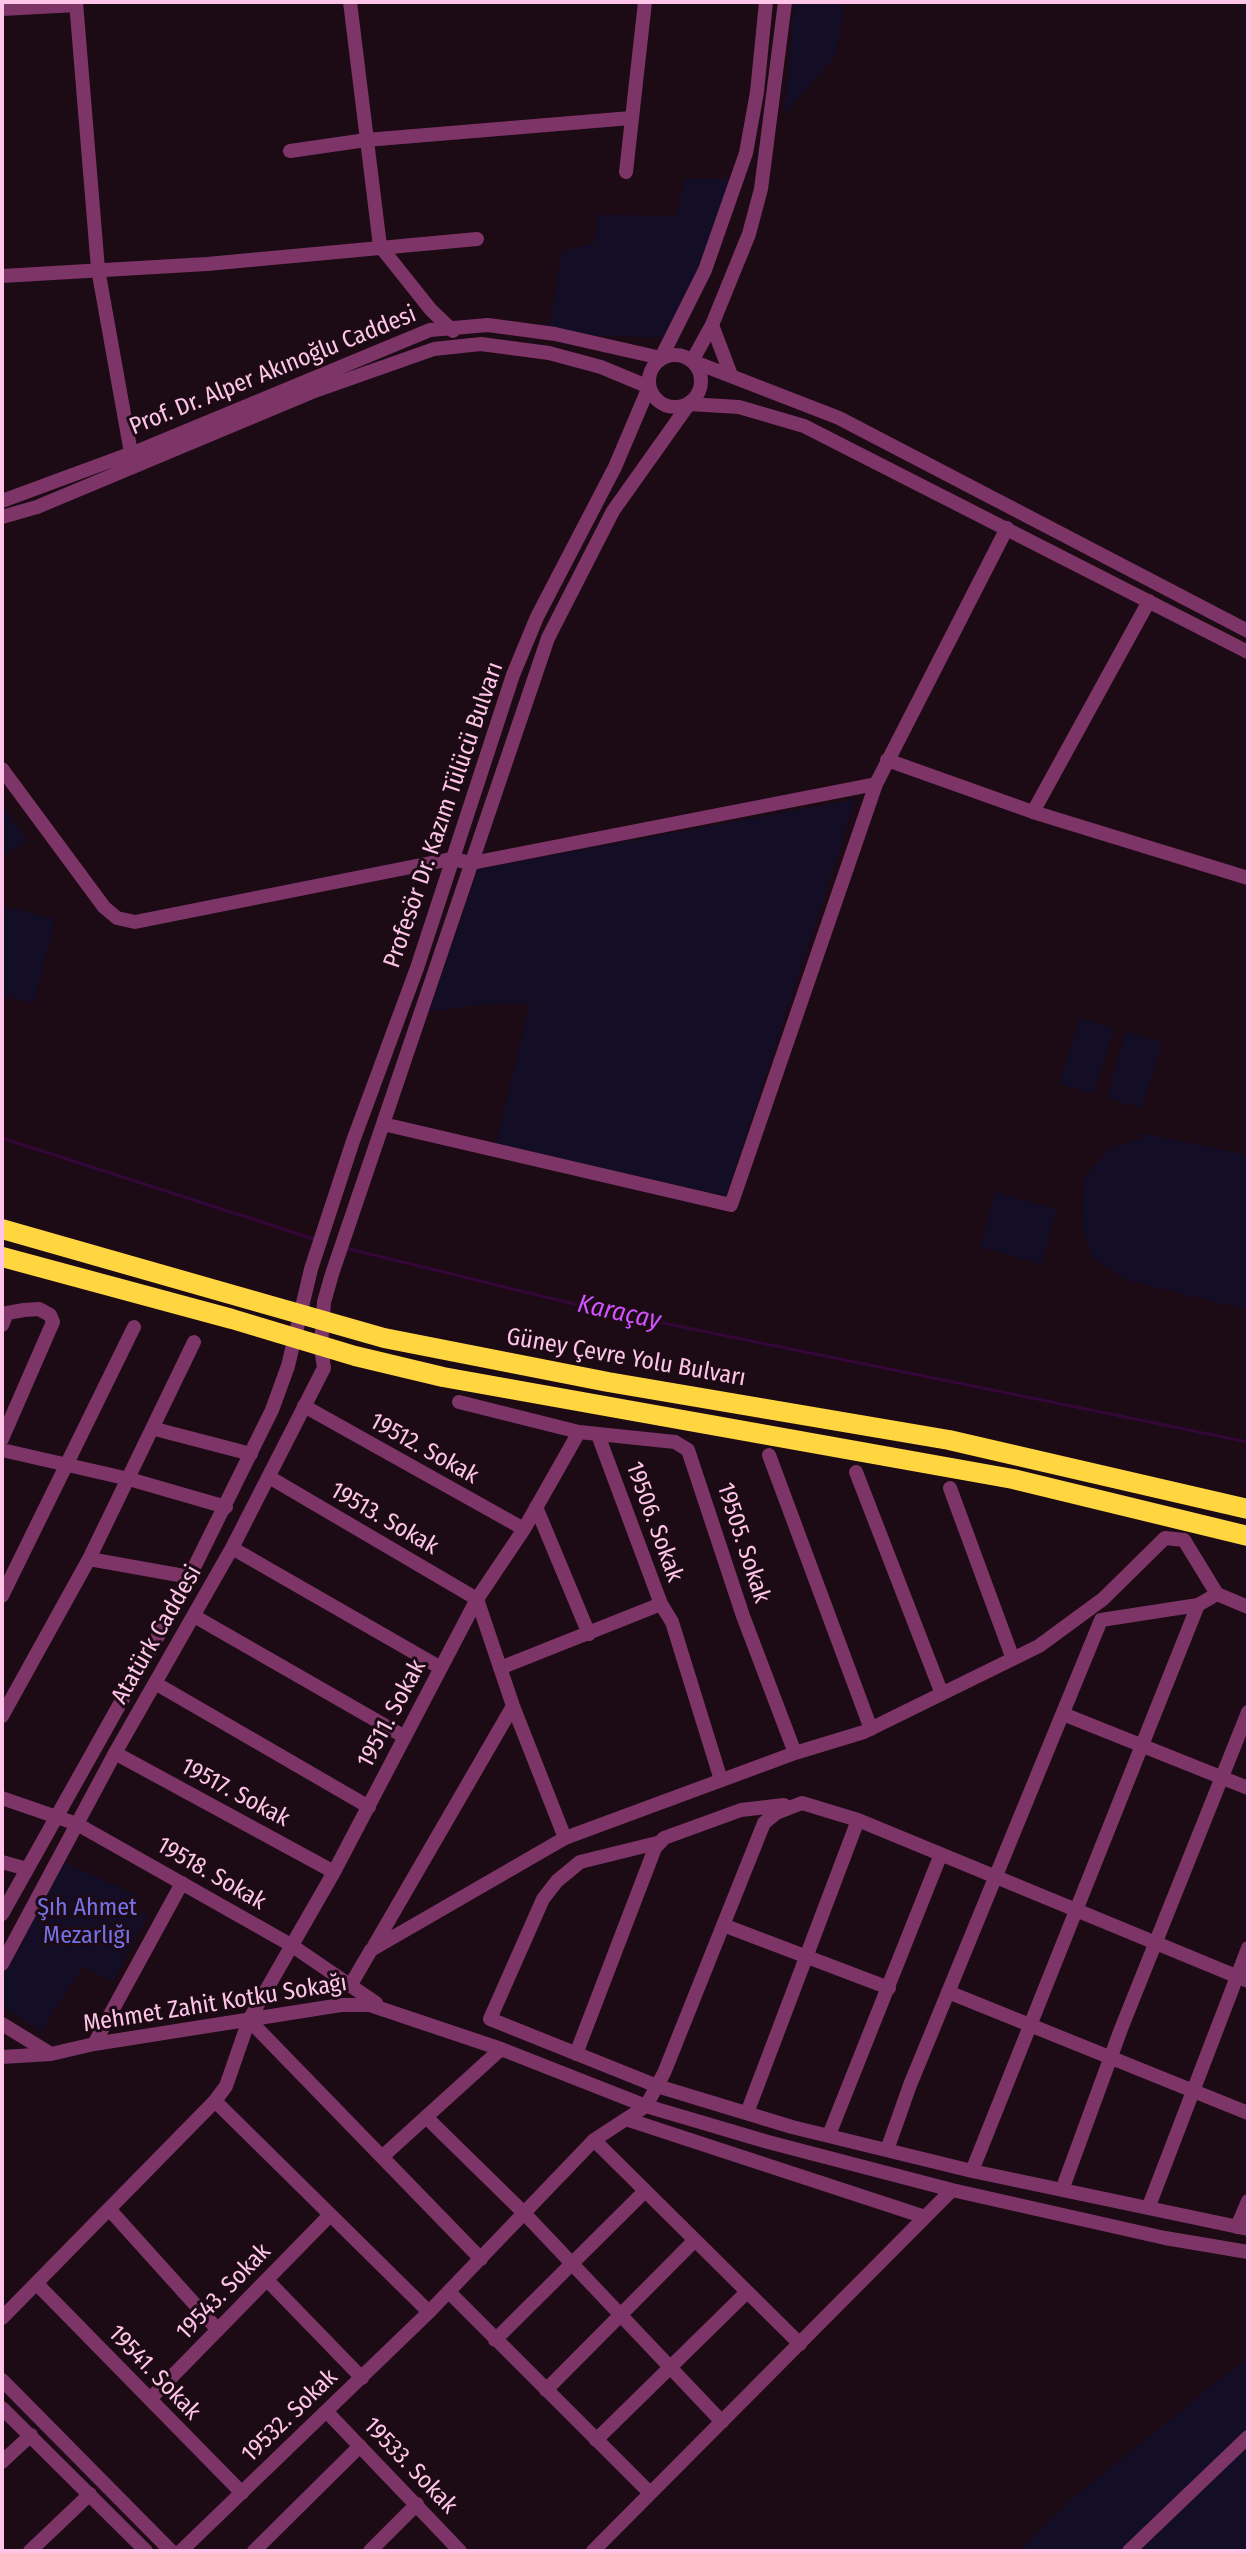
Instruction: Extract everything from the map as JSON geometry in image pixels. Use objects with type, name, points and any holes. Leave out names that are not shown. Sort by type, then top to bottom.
[{"type":"highway","name":"Güney Çevre Yolu Bulvarı","points":[[2,1229],[384,1338],[608,1382],[949,1440],[1248,1509]]},
{"type":"highway","points":[[2,1257],[321,1347],[443,1377],[1013,1479],[1248,1536]]},
{"type":"street","points":[[350,2],[380,246],[431,310],[451,327],[460,346]]},
{"type":"street","points":[[626,172],[645,2]]},
{"type":"street","points":[[766,2],[757,92],[746,153],[705,270],[672,338],[650,371],[649,387],[665,406],[739,407],[804,426],[1248,652]]},
{"type":"street","points":[[692,361],[712,325],[749,234],[761,189],[785,2]]},
{"type":"street","points":[[2,9],[76,3],[98,269],[131,453]]},
{"type":"street","points":[[290,151],[366,140],[631,118]]},
{"type":"street","points":[[2,276],[207,264],[477,239]]},
{"type":"street","name":"Prof. Dr. Alper Akınoğlu Caddesi","points":[[2,501],[131,453],[430,330],[488,325],[661,358]]},
{"type":"street","points":[[712,325],[731,375]]},
{"type":"street","points":[[642,352],[672,338]]},
{"type":"street","name":"Prof. Dr. Alper Akınoğlu Caddesi","points":[[2,517],[37,507],[312,392],[434,349],[481,344],[549,353],[601,367],[649,387]]},
{"type":"street","points":[[661,358],[674,355],[692,361],[839,418],[1248,631]]},
{"type":"street","points":[[689,404],[702,383],[692,361]]},
{"type":"street","points":[[628,379],[639,410]]},
{"type":"street","name":"Profesör Dr. Kazım Tülücü Bulvarı","points":[[299,1313],[353,1141],[417,968],[451,859],[537,617],[615,467],[649,387]]},
{"type":"street","name":"Profesör Dr. Kazım Tülücü Bulvarı","points":[[323,1321],[332,1274],[548,638],[613,511],[689,404]]},
{"type":"street","points":[[383,1124],[731,1205],[876,784],[1007,528]]},
{"type":"street","points":[[1033,812],[1149,601]]},
{"type":"street","points":[[887,760],[1033,812],[1248,878]]},
{"type":"street","points":[[2,769],[104,907],[117,918],[135,922],[451,859],[472,863],[876,784]]},
{"type":"street","points":[[2,1325],[7,1313],[39,1309],[50,1315],[53,1322],[2,1439]]},
{"type":"street","name":"Atatürk Caddesi","points":[[2,1914],[226,1507],[272,1410],[296,1339],[299,1313]]},
{"type":"street","name":"Atatürk Caddesi","points":[[2,1964],[115,1753],[232,1548],[324,1368],[321,1347],[323,1321]]},
{"type":"street","points":[[2,1596],[134,1327]]},
{"type":"street","points":[[2,1716],[89,1559],[155,1429],[194,1342]]},
{"type":"street","name":"19505. Sokak","points":[[459,1402],[579,1432],[675,1442],[694,1458],[724,1563],[795,1753]]},
{"type":"street","name":"19512. Sokak","points":[[304,1406],[524,1529]]},
{"type":"street","points":[[155,1429],[251,1454]]},
{"type":"street","name":"19511. Sokak","points":[[2,2318],[215,2101],[226,2086],[249,2020],[334,1872],[477,1599],[524,1529],[579,1432]]},
{"type":"street","name":"19506. Sokak","points":[[598,1435],[661,1604],[672,1622],[721,1780]]},
{"type":"street","points":[[2,1450],[129,1479],[226,1507]]},
{"type":"street","points":[[769,1455],[871,1729]]},
{"type":"street","points":[[856,1472],[942,1694]]},
{"type":"street","name":"19513. Sokak","points":[[269,1477],[477,1599]]},
{"type":"street","points":[[950,1488],[1013,1659]]},
{"type":"street","points":[[536,1507],[589,1634]]},
{"type":"street","points":[[371,1950],[565,1838],[795,1753],[871,1729],[1039,1646],[1103,1599],[1165,1538],[1184,1540],[1217,1594],[1248,1607]]},
{"type":"street","points":[[232,1548],[441,1668]]},
{"type":"street","points":[[89,1559],[190,1577]]},
{"type":"street","points":[[887,2150],[948,1992],[1101,1620],[1198,1605],[1217,1594]]},
{"type":"street","points":[[477,1599],[513,1706],[565,1838]]},
{"type":"street","points":[[500,1668],[661,1604]]},
{"type":"street","points":[[972,2171],[1198,1605]]},
{"type":"street","points":[[194,1616],[405,1737]]},
{"type":"street","points":[[155,1683],[369,1807]]},
{"type":"street","points":[[355,1993],[371,1950],[513,1706]]},
{"type":"street","points":[[1062,2190],[1248,1712]]},
{"type":"street","points":[[1063,1714],[1248,1788]]},
{"type":"street","name":"19517. Sokak","points":[[115,1753],[334,1872]]},
{"type":"street","name":"19518. Sokak","points":[[2,1798],[77,1824],[291,1945],[355,1993]]},
{"type":"street","points":[[1242,1978],[858,1820],[802,1803],[741,1810],[661,1842],[580,1862],[557,1881],[543,1899],[490,2019],[657,2086],[747,2113],[972,2171],[1243,2228],[1248,2201]]},
{"type":"street","points":[[646,2106],[657,2086],[764,1823],[776,1813],[802,1803]]},
{"type":"street","points":[[747,2113],[858,1820]]},
{"type":"street","points":[[576,2054],[655,1848],[661,1842]]},
{"type":"street","points":[[829,2135],[941,1854]]},
{"type":"street","points":[[2,1862],[27,1869]]},
{"type":"street","points":[[94,2044],[182,1883]]},
{"type":"street","points":[[723,1925],[889,1988]]},
{"type":"street","points":[[1149,2206],[1193,2090],[1242,1978],[1248,1948]]},
{"type":"street","points":[[948,1992],[1248,2113]]},
{"type":"street","name":"Mehmet Zahit Kotku Sokağı","points":[[5,2060],[249,2020],[355,1993],[387,2009],[501,2049],[646,2106],[775,2144],[952,2190],[1165,2238],[1248,2252]]},
{"type":"street","points":[[249,2020],[481,2259]]},
{"type":"street","points":[[2,2024],[51,2054]]},
{"type":"street","points":[[382,2157],[501,2049]]},
{"type":"street","points":[[215,2101],[429,2312]]},
{"type":"street","name":"19532. Sokak","points":[[181,2551],[429,2312],[594,2140],[646,2106]]},
{"type":"street","points":[[426,2117],[524,2213],[722,2422]]},
{"type":"street","points":[[626,2119],[925,2217]]},
{"type":"street","points":[[594,2140],[800,2344]]},
{"type":"street","points":[[765,2164],[775,2144]]},
{"type":"street","points":[[593,2551],[952,2190]]},
{"type":"street","points":[[495,2340],[645,2191]]},
{"type":"street","points":[[109,2209],[218,2330]]},
{"type":"street","name":"19543. Sokak","points":[[150,2399],[330,2215]]},
{"type":"street","points":[[546,2390],[695,2240]]},
{"type":"street","points":[[267,2280],[362,2378]]},
{"type":"street","name":"19541. Sokak","points":[[36,2283],[242,2493]]},
{"type":"street","points":[[449,2292],[650,2493]]},
{"type":"street","points":[[596,2440],[747,2292]]},
{"type":"street","points":[[2,2380],[171,2551]]},
{"type":"street","points":[[2,2408],[146,2551]]},
{"type":"street","name":"19533. Sokak","points":[[327,2412],[460,2551]]},
{"type":"street","points":[[2,2462],[31,2435]]},
{"type":"street","points":[[1129,2551],[1248,2437]]},
{"type":"street","points":[[254,2551],[360,2446]]},
{"type":"street","points":[[30,2551],[90,2494]]},
{"type":"street","points":[[370,2551],[417,2504]]},
{"type":"green space","points":[[795,2],[845,2],[836,55],[784,115]]},
{"type":"green space","points":[[685,179],[737,179],[672,338],[583,335],[549,328],[562,251],[595,243],[597,215],[676,216]]},
{"type":"green space","points":[[856,799],[726,1196],[496,1144],[530,1003],[478,1005],[429,1012],[478,869]]},
{"type":"green space","points":[[2,805],[27,841],[6,855],[2,849]]},
{"type":"green space","points":[[2,906],[55,919],[34,1003],[2,995]]},
{"type":"green space","points":[[1079,1018],[1114,1028],[1094,1094],[1059,1084]]},
{"type":"green space","points":[[1126,1032],[1162,1042],[1142,1108],[1107,1098]]},
{"type":"green space","points":[[1141,1133],[1248,1155],[1248,1310],[1126,1280],[1093,1257],[1082,1230],[1083,1179],[1110,1148],[1142,1139]]},
{"type":"green space","points":[[996,1192],[1057,1210],[1041,1264],[980,1247]]},
{"type":"green space","name":"Şıh Ahmet Mezarlığı","points":[[64,1862],[138,1896],[131,1908],[148,1915],[113,1982],[83,1966],[41,2031],[2,2007],[2,1976]]},
{"type":"green space","points":[[1248,2357],[1248,2551],[1019,2551],[1074,2497]]},
{"type":"waterway","name":"Karaçay","points":[[2,1138],[314,1239]]},
{"type":"waterway","name":"Karaçay","points":[[345,1248],[599,1310],[1248,1442]]}]
